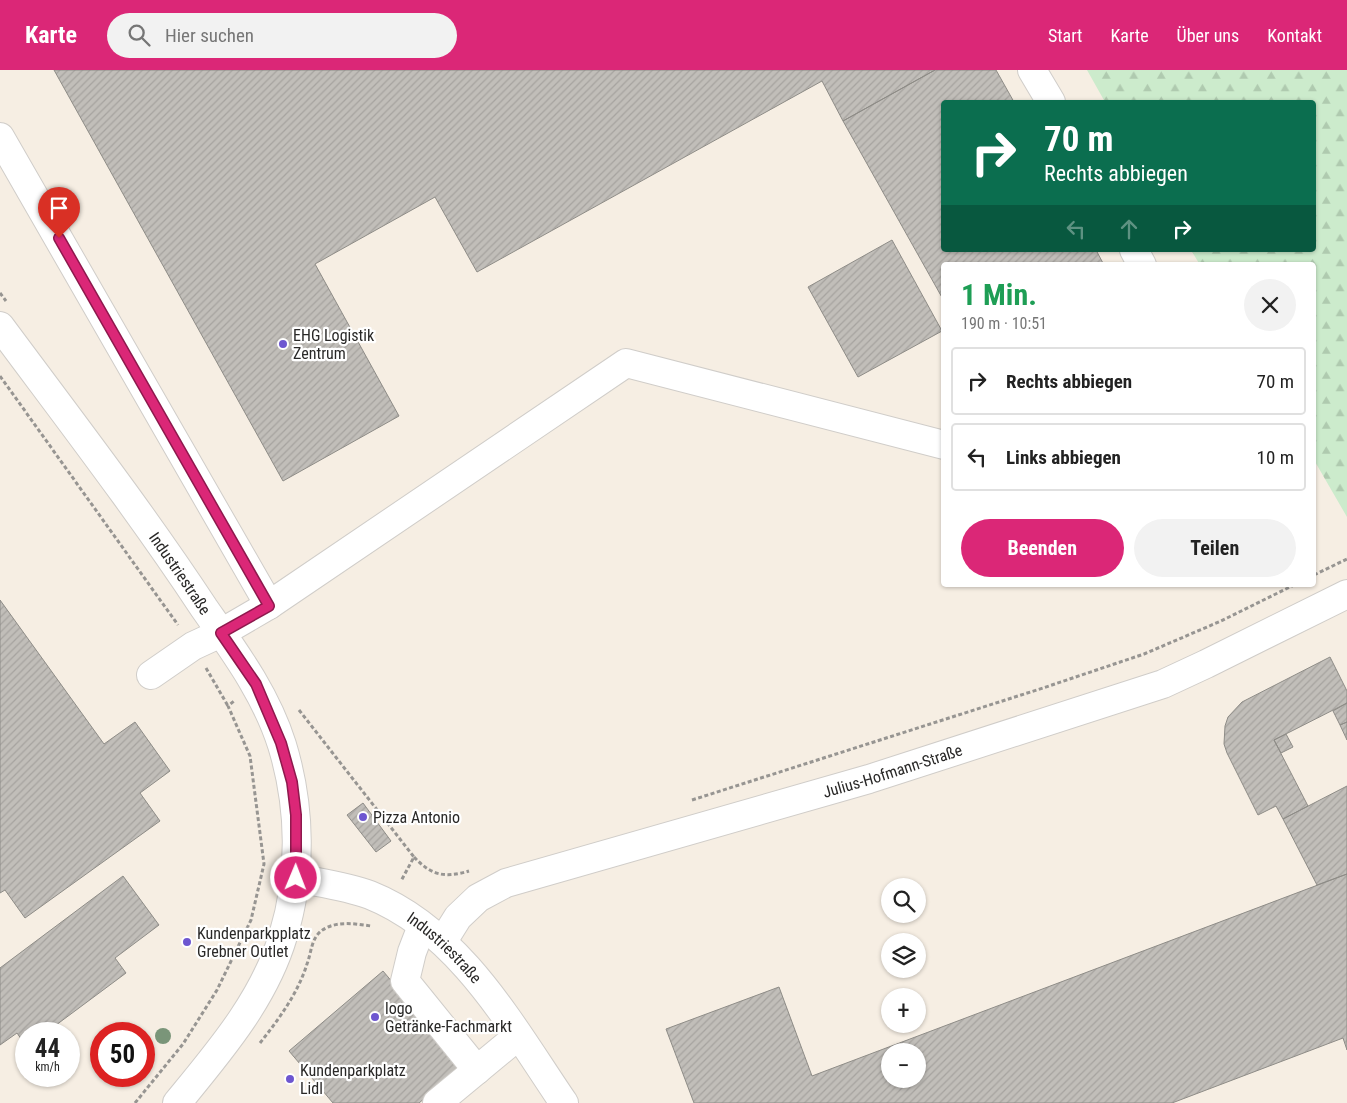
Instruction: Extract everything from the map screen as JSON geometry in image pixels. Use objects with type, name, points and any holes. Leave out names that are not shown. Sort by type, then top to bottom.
[{"type":"street","points":[[1032,70],[1050,100]]},
{"type":"street","points":[[0,137],[269,606]]},
{"type":"street","name":"Industriestraße","points":[[0,326],[182,574],[256,684],[281,743],[292,782],[296,815],[296,878],[283,937],[264,981],[238,1024],[213,1059],[177,1103]]},
{"type":"street","points":[[151,675],[193,646],[221,633],[269,606],[626,363],[941,444]]},
{"type":"street","name":"Julius-Hofmann-Straße","points":[[477,1070],[405,981],[412,952],[432,934],[458,917],[478,898],[506,883],[869,779],[1162,684],[1347,594]]},
{"type":"street","name":"Industriestraße","points":[[296,878],[348,888],[388,904],[432,934],[485,988],[564,1103]]},
{"type":"street","points":[[437,1103],[518,1036]]},
{"type":"path","points":[[0,376],[193,646],[228,706],[250,756],[264,864],[251,920],[218,990],[183,1044],[135,1103]]},
{"type":"path","points":[[1316,574],[1347,559]]},
{"type":"path","points":[[688,801],[1144,654],[1221,621],[1290,587]]},
{"type":"path","points":[[228,706],[256,684]]},
{"type":"path","points":[[298,710],[423,867],[434,873],[451,876],[477,868]]},
{"type":"path","points":[[258,1046],[275,1024],[300,985],[314,938],[324,929],[340,924],[375,926],[414,857]]},
{"type":"shaded area","points":[[0,70],[1347,70],[1347,1103],[0,1103]]},
{"type":"green space","points":[[1087,70],[1347,70],[1347,517],[1316,463],[1316,262],[1198,262],[1192,252],[1316,252],[1316,100],[1104,100]]},
{"type":"building","name":"EHG Logistik Zentrum","points":[[54,70],[935,70],[843,121],[822,81],[477,272],[435,197],[315,264],[399,416],[283,481]]},
{"type":"building","points":[[935,70],[996,70],[1013,100],[941,100],[941,252],[1097,252],[1102,262],[941,262],[941,296],[843,121]]},
{"type":"building","points":[[892,240],[941,332],[858,377],[808,287]]},
{"type":"building","points":[[0,600],[104,744],[135,722],[170,771],[140,793],[160,821],[25,918],[5,890],[0,893]]},
{"type":"building","points":[[1330,657],[1347,691],[1347,703],[1274,740],[1308,806],[1283,819],[1276,806],[1258,815],[1224,744],[1225,726],[1228,717],[1242,702]]},
{"type":"building","points":[[1347,703],[1347,722],[1340,725],[1333,711]]},
{"type":"building","points":[[1347,722],[1347,740],[1340,725]]},
{"type":"building","points":[[1286,734],[1293,747],[1281,753],[1274,740]]},
{"type":"building","points":[[1347,786],[1347,874],[1317,885],[1283,819]]},
{"type":"building","points":[[363,803],[391,841],[376,852],[347,815]]},
{"type":"building","points":[[1347,874],[1347,1050],[1343,1038],[1172,1103],[694,1103],[666,1029],[779,987],[812,1076],[881,1050],[881,1088],[926,1088],[926,1043],[899,1043]]},
{"type":"building","points":[[123,876],[159,925],[115,958],[126,973],[60,1022],[15,1022],[15,1034],[0,1045],[0,968]]},
{"type":"building","name":"logo Getränke-Fachmarkt","points":[[383,971],[463,1066],[419,1103],[333,1103],[289,1051]]},
{"type":"place","name":"EHG Logistik Zentrum","points":[[283,344]]},
{"type":"place","name":"Pizza Antonio","points":[[363,817]]},
{"type":"place","name":"Kundenparkpplatz Grebner Outlet","points":[[187,942]]},
{"type":"place","name":"logo Getränke-Fachmarkt","points":[[375,1017]]},
{"type":"place","name":"Kundenparkplatz Lidl","points":[[290,1079]]},
{"type":"route","points":[[59,238],[269,606],[221,633],[256,684],[281,743],[292,782],[296,815],[296,878]]}]
